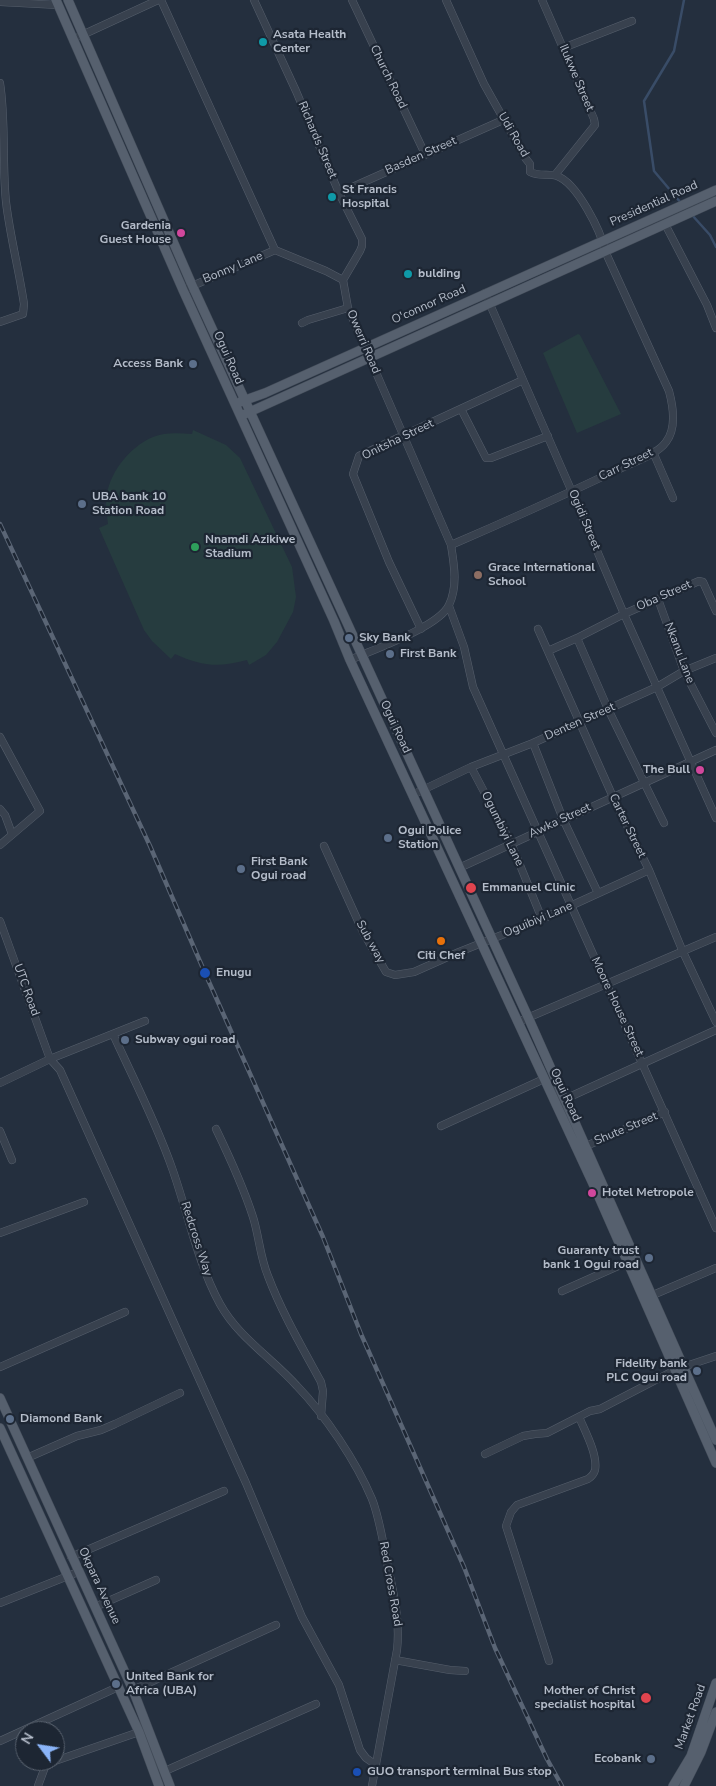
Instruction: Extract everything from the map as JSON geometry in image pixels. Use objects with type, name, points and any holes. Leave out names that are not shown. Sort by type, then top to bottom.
[{"type":"main road","name":"Ogui Road","points":[[68,0],[237,385],[528,1017],[653,1295],[716,1463]]},
{"type":"main road","name":"Ogui Road","points":[[57,3],[183,290],[330,612],[350,660],[595,1188],[627,1262],[716,1440]]},
{"type":"main road","name":"Presidential Road","points":[[603,241],[716,190]]},
{"type":"main road","points":[[702,196],[706,206]]},
{"type":"main road","name":"Presidential Road","points":[[605,251],[716,201]]},
{"type":"main road","name":"O'connor Road","points":[[267,397],[365,348],[603,241]]},
{"type":"main road","name":"O'connor Road","points":[[267,397],[369,358],[605,251]]},
{"type":"main road","points":[[237,385],[250,393],[267,397]]},
{"type":"main road","points":[[236,405],[244,400],[267,397]]},
{"type":"main road","points":[[241,416],[267,397]]},
{"type":"main road","points":[[257,426],[267,397]]},
{"type":"main road","name":"Okpara Avenue","points":[[0,1398],[133,1690],[170,1786]]},
{"type":"main road","points":[[0,1428],[11,1423]]},
{"type":"main road","name":"Okpara Avenue","points":[[0,1428],[138,1732],[159,1786]]},
{"type":"main road","name":"Market Road","points":[[673,1786],[691,1756],[716,1683]]},
{"type":"main road","name":"Market Road","points":[[684,1786],[701,1752],[716,1712]]},
{"type":"main road","points":[[144,1746],[154,1742]]},
{"type":"street","points":[[72,39],[159,0],[275,250],[343,280]]},
{"type":"street","name":"Richards Street","points":[[254,0],[296,90],[339,193],[362,239],[362,246],[343,280]]},
{"type":"street","name":"Church Road","points":[[352,0],[425,154]]},
{"type":"street","name":"Udi Road","points":[[446,0],[484,84],[530,164],[530,172],[546,176],[555,175]]},
{"type":"street","name":"Ilukwe Street","points":[[542,0],[564,48],[595,125],[555,175]]},
{"type":"street","points":[[0,2],[57,3]]},
{"type":"street","points":[[564,48],[632,21]]},
{"type":"street","points":[[0,83],[3,105],[6,203],[24,304],[23,314],[0,322],[0,317]]},
{"type":"street","name":"Basden Street","points":[[339,193],[503,120]]},
{"type":"street","points":[[555,175],[567,182],[575,191],[603,241]]},
{"type":"street","points":[[665,224],[707,305],[716,328]]},
{"type":"street","name":"Carr Street","points":[[451,545],[572,492],[654,452],[667,442],[673,421],[669,391],[605,251],[603,241]]},
{"type":"street","name":"Bonny Lane","points":[[183,290],[275,250]]},
{"type":"street","name":"Owerri Road","points":[[343,280],[348,308],[451,545],[455,574],[449,606]]},
{"type":"street","name":"Ogidi Street","points":[[485,294],[624,614],[716,818]]},
{"type":"street","points":[[302,324],[308,320],[348,308]]},
{"type":"street","name":"Onitsha Street","points":[[421,629],[389,562],[353,474],[354,467],[359,456],[523,380]]},
{"type":"street","points":[[462,409],[486,458],[491,458],[548,436]]},
{"type":"street","points":[[654,452],[673,498]]},
{"type":"street","name":"Oba Street","points":[[548,651],[624,614],[702,581],[716,611]]},
{"type":"street","name":"Nkanu Lane","points":[[658,599],[684,671],[716,733]]},
{"type":"street","points":[[350,660],[421,629],[442,614],[449,606],[464,647],[473,687],[503,755]]},
{"type":"street","name":"Carter Street","points":[[538,629],[613,797],[649,870],[683,952],[716,1022]]},
{"type":"street","points":[[577,638],[608,709],[664,823]]},
{"type":"street","name":"Denten Street","points":[[412,795],[471,767],[580,722],[657,687],[684,671],[716,658]]},
{"type":"street","points":[[0,737],[40,811],[0,845]]},
{"type":"street","points":[[533,743],[564,819],[598,893]]},
{"type":"street","name":"Awka Street","points":[[459,868],[716,750]]},
{"type":"street","name":"Moore House Street","points":[[503,755],[716,1228]]},
{"type":"street","name":"Ogumbiyi Lane","points":[[471,767],[511,843],[542,919]]},
{"type":"street","points":[[0,808],[5,815],[12,834]]},
{"type":"street","name":"Sub way","points":[[324,846],[363,932],[386,972],[401,975],[414,972],[481,943]]},
{"type":"street","name":"Oguibiyi Lane","points":[[481,943],[542,919],[649,870]]},
{"type":"street","name":"UTC Road","points":[[0,921],[50,1059],[60,1070],[246,1483],[302,1617],[339,1685],[360,1750],[366,1758],[376,1764]]},
{"type":"street","points":[[518,1022],[605,983],[716,937]]},
{"type":"street","points":[[0,1083],[50,1059],[145,1021]]},
{"type":"street","points":[[565,1099],[716,1030]]},
{"type":"street","name":"Redcross Way","points":[[113,1034],[166,1152],[211,1285],[221,1305],[230,1321],[297,1385],[321,1416]]},
{"type":"street","points":[[441,1126],[544,1079]]},
{"type":"street","name":"Shute Street","points":[[586,1146],[665,1112]]},
{"type":"street","points":[[216,1129],[240,1178],[253,1218],[261,1257],[268,1276],[286,1319],[321,1382],[323,1391],[321,1416]]},
{"type":"street","points":[[0,1132],[12,1160]]},
{"type":"street","points":[[0,1233],[84,1202]]},
{"type":"street","points":[[562,1290],[627,1262]]},
{"type":"street","points":[[653,1295],[716,1268]]},
{"type":"street","points":[[0,1367],[125,1312]]},
{"type":"street","points":[[485,1454],[523,1436],[547,1433],[595,1409],[600,1409],[679,1368],[716,1356]]},
{"type":"street","points":[[27,1458],[77,1436],[101,1430],[180,1393]]},
{"type":"street","name":"Red Cross Road","points":[[321,1416],[339,1440],[360,1475],[375,1509],[397,1610],[399,1630],[395,1660],[372,1786]]},
{"type":"street","points":[[549,1661],[506,1526],[511,1512],[518,1505],[588,1479],[594,1474],[592,1449],[579,1417]]},
{"type":"street","points":[[71,1557],[224,1491]]},
{"type":"street","points":[[0,1603],[78,1572]]},
{"type":"street","points":[[95,1607],[156,1580]]},
{"type":"street","points":[[133,1690],[276,1625]]},
{"type":"street","points":[[395,1660],[465,1671]]},
{"type":"street","points":[[0,1741],[118,1687]]},
{"type":"street","points":[[165,1771],[316,1704]]},
{"type":"street","points":[[65,1758],[138,1732]]},
{"type":"street","points":[[38,1786],[44,1771]]},
{"type":"green space","points":[[578,334],[621,414],[577,433],[543,353]]},
{"type":"green space","name":"Nnamdi Azikiwe Stadium","points":[[193,430],[226,445],[240,458],[292,567],[296,597],[293,612],[277,642],[266,655],[249,665],[247,660],[218,665],[202,663],[175,654],[171,659],[152,641],[144,630],[99,528],[108,524],[106,500],[108,490],[115,471],[128,454],[136,447],[158,435],[192,434]]},
{"type":"waterway","points":[[681,203],[654,171],[644,101],[674,51],[684,0]]},
{"type":"waterway","points":[[692,215],[710,235],[716,247]]},
{"type":"railway","points":[[0,524],[150,846],[323,1237],[361,1334],[464,1567],[495,1648],[547,1759],[562,1786]]},
{"type":"place","name":"Asata Health Center","points":[[263,42]]},
{"type":"place","name":"St Francis Hospital","points":[[332,197]]},
{"type":"place","name":"Gardenia Guest House","points":[[181,233]]},
{"type":"place","name":"bulding","points":[[408,274]]},
{"type":"place","name":"Access Bank","points":[[193,364]]},
{"type":"place","name":"UBA bank 10 Station Road","points":[[82,504]]},
{"type":"place","name":"Nnamdi Azikiwe Stadium","points":[[195,547]]},
{"type":"place","name":"Grace International School","points":[[478,575]]},
{"type":"place","name":"Sky Bank","points":[[349,638]]},
{"type":"place","name":"First Bank","points":[[390,654]]},
{"type":"place","name":"The Bull","points":[[700,770]]},
{"type":"place","name":"Ogui Police Station","points":[[388,838]]},
{"type":"place","name":"First Bank Ogui road","points":[[241,869]]},
{"type":"place","name":"Emmanuel Clinic","points":[[471,888]]},
{"type":"place","name":"Citi Chef","points":[[441,941]]},
{"type":"place","name":"Enugu","points":[[205,973]]},
{"type":"place","name":"Subway ogui road","points":[[125,1040]]},
{"type":"place","name":"Hotel Metropole","points":[[592,1193]]},
{"type":"place","name":"Guaranty trust bank 1 Ogui road","points":[[649,1258]]},
{"type":"place","name":"Fidelity bank PLC Ogui road","points":[[697,1371]]},
{"type":"place","name":"Diamond Bank","points":[[10,1419]]},
{"type":"place","name":"United Bank for Africa (UBA)","points":[[116,1684]]},
{"type":"place","name":"Mother of Christ specialist hospital","points":[[646,1698]]},
{"type":"place","name":"Ecobank","points":[[651,1759]]},
{"type":"place","name":"GUO transport terminal Bus stop","points":[[357,1772]]}]
